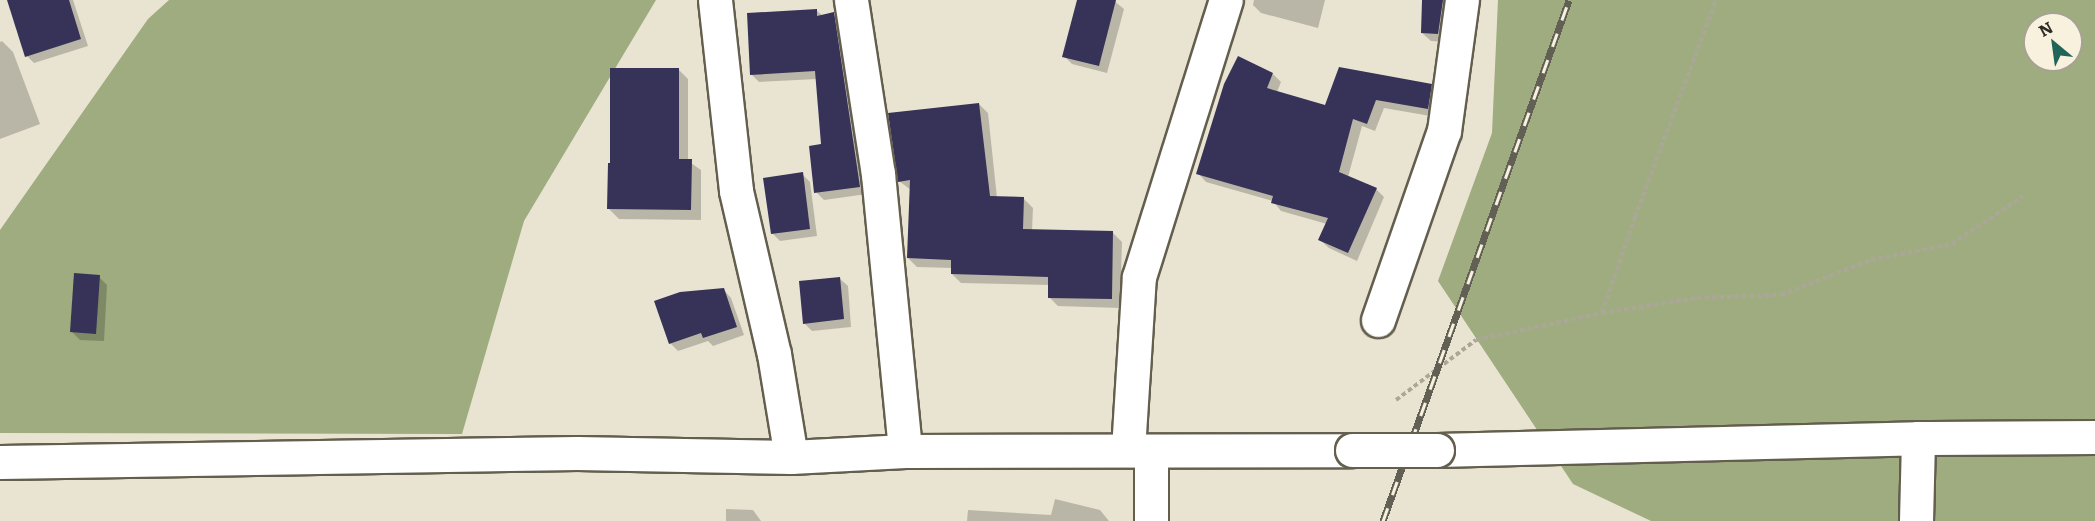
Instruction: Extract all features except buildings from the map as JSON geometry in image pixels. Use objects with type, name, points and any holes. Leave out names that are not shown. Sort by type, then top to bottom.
[{"type":"street","points":[[715,0],[736,190],[774,354],[791,457]]},
{"type":"street","points":[[851,0],[878,174],[905,451]]},
{"type":"street","points":[[1151,521],[1140,450],[1139,277],[1226,0]]},
{"type":"street","points":[[1378,320],[1444,131],[1462,0]]},
{"type":"street","points":[[0,462],[577,453],[791,457],[905,451],[1437,450],[1918,438],[2095,437]]},
{"type":"street","points":[[1916,521],[1918,438]]},
{"type":"path","points":[[1602,313],[1635,217],[1716,0]]},
{"type":"path","points":[[1396,400],[1476,340],[1602,313],[1697,298],[1781,295],[1870,260],[1952,244],[2023,196]]},
{"type":"green space","points":[[169,0],[656,0],[524,221],[462,434],[0,433],[0,230],[148,19]]},
{"type":"green space","points":[[1498,0],[2095,0],[2095,521],[1651,521],[1573,484],[1438,281],[1492,133]]},
{"type":"railway","points":[[1383,521],[1569,0]]}]
